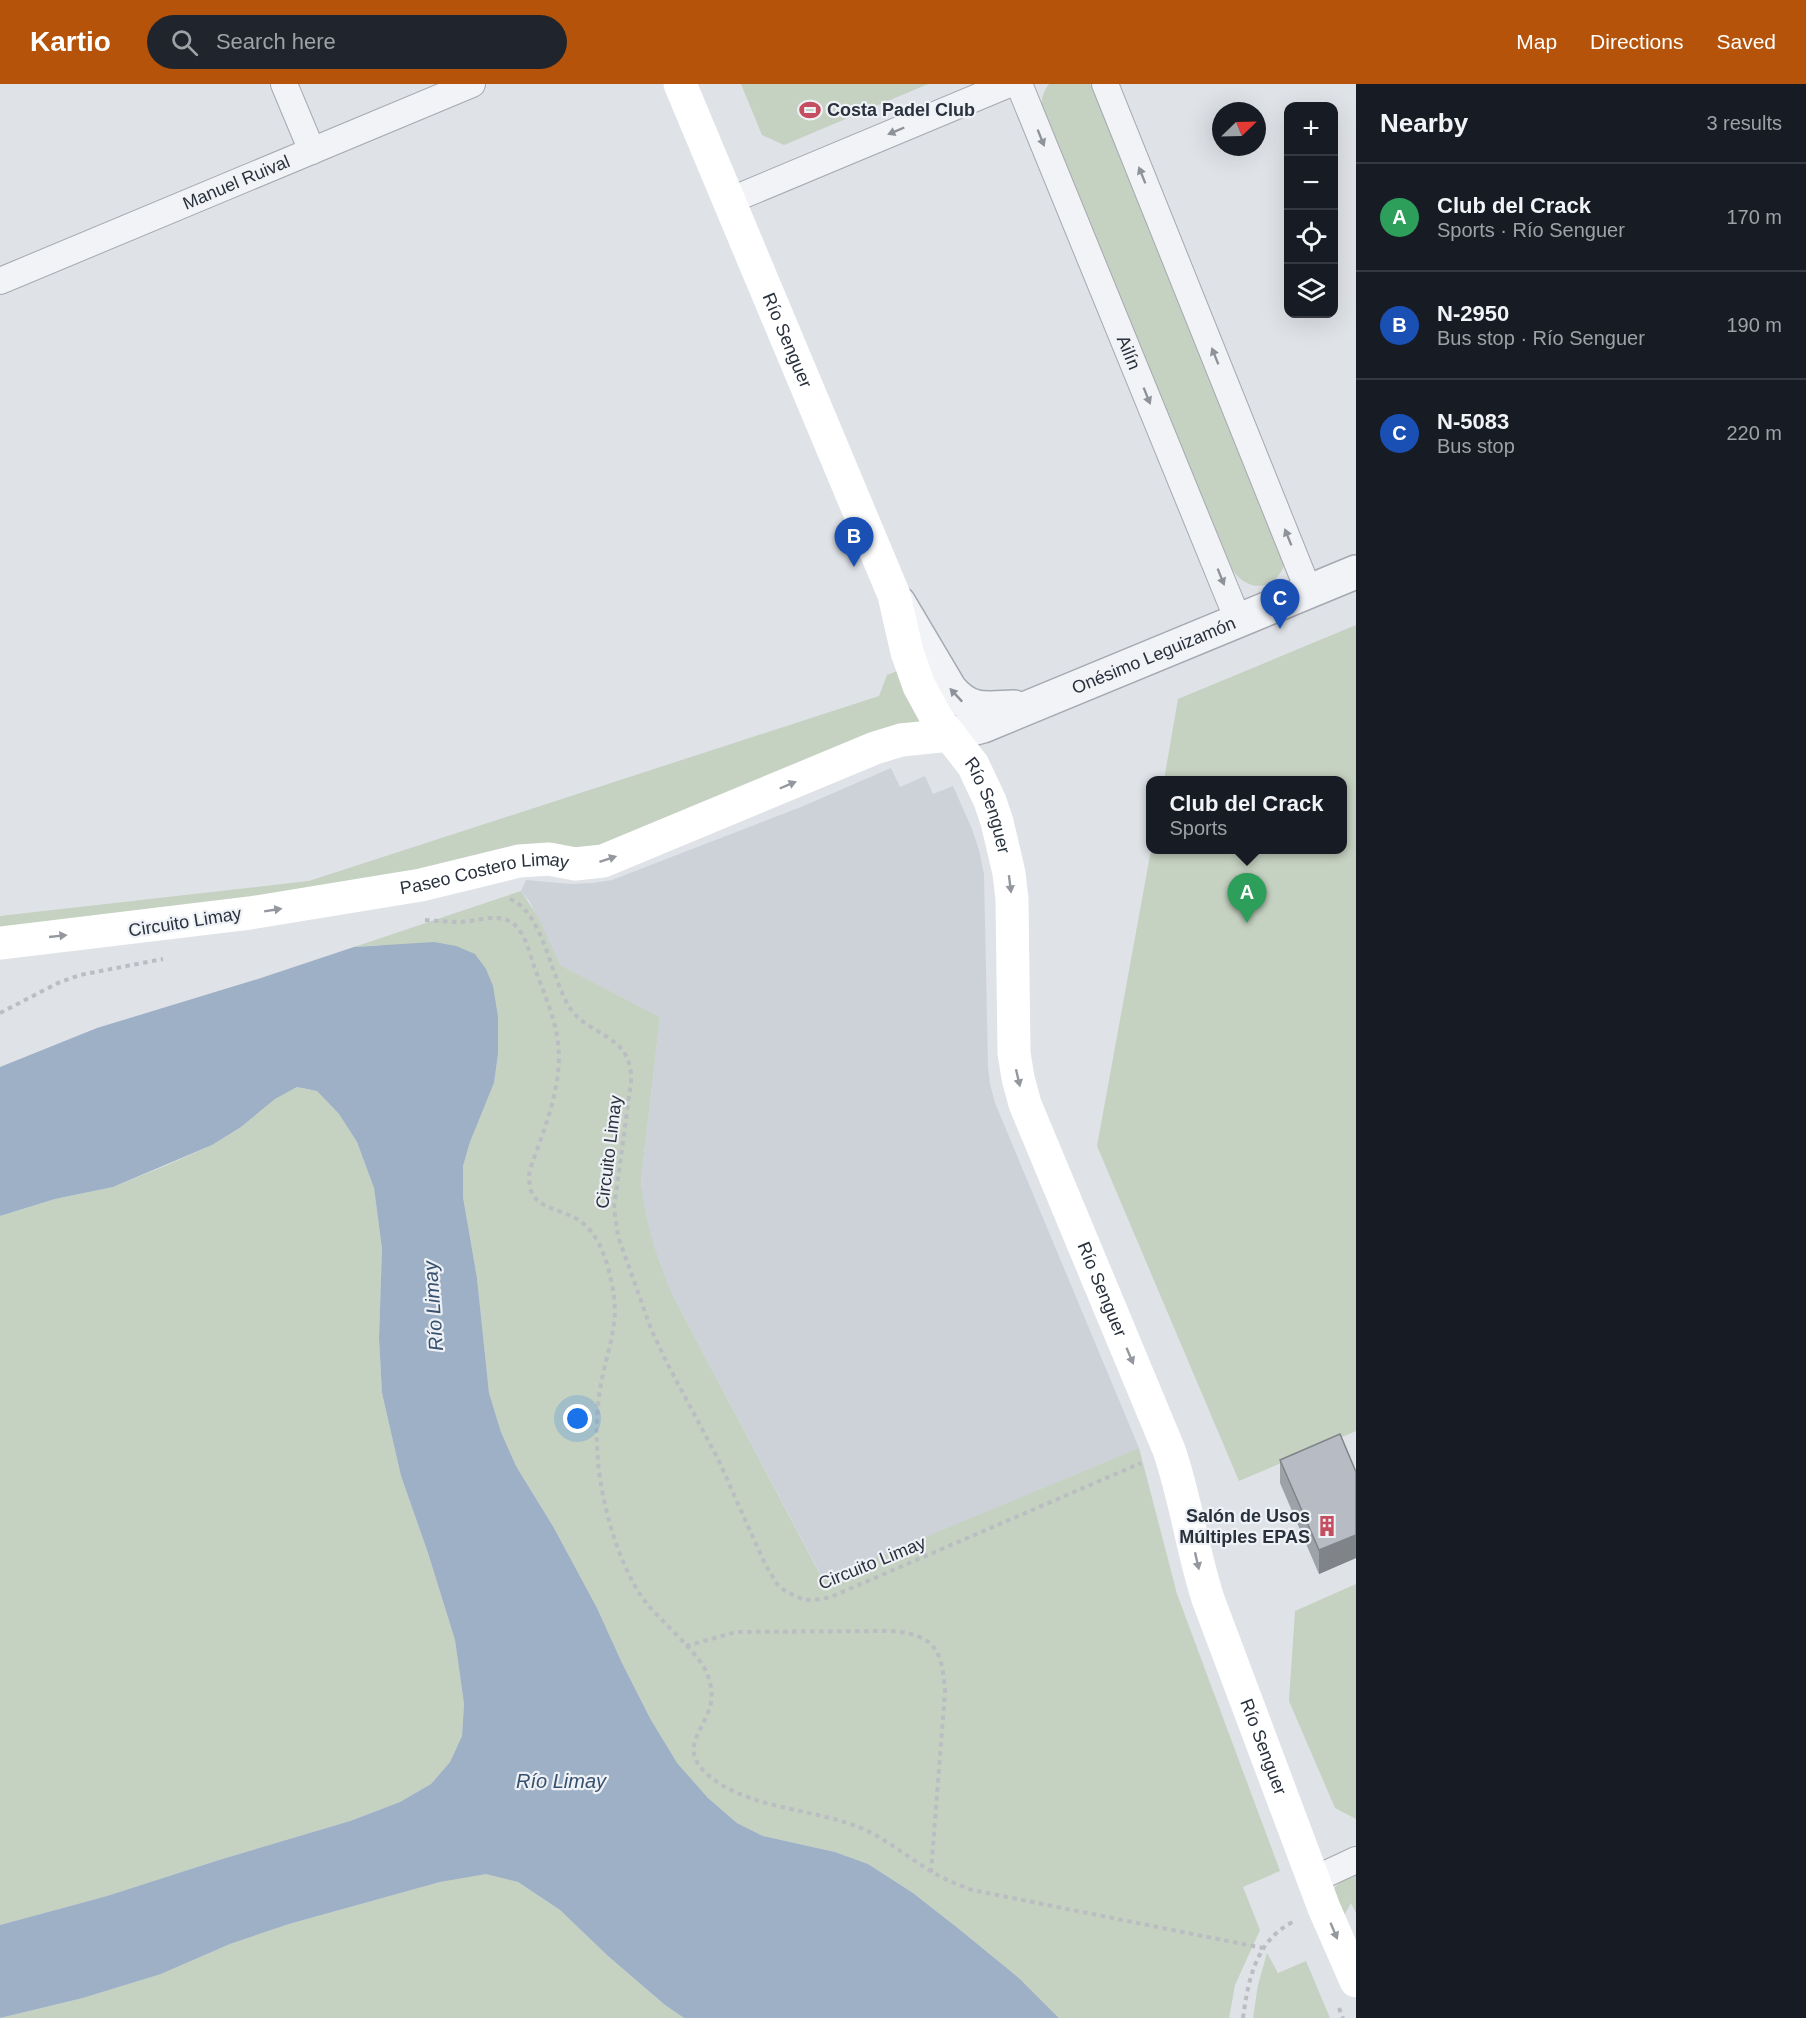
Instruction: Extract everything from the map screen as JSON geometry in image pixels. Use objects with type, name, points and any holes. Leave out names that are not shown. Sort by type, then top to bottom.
[{"type":"main road","name":"Río Senguer","points":[[680,84],[894,595],[919,686],[927,703],[973,765],[990,801],[1009,873],[1014,925],[1014,1053],[1025,1104],[1169,1450],[1182,1491],[1200,1574],[1208,1599],[1313,1880],[1356,1981]]},
{"type":"main road","name":"Paseo Costero Limay","points":[[0,943],[250,914],[421,885],[519,861],[549,859],[575,864],[603,861],[875,748],[900,740],[950,735]]},
{"type":"street","points":[[284,84],[312,151]]},
{"type":"street","name":"Manuel Ruival","points":[[0,281],[472,84]]},
{"type":"street","points":[[729,201],[1008,84]]},
{"type":"street","name":"Ailín","points":[[1019,84],[1238,620]]},
{"type":"street","points":[[1106,84],[1310,592]]},
{"type":"street","name":"Onésimo Leguizamón","points":[[950,735],[973,729],[1031,706],[1356,572]]},
{"type":"street","name":"Río Senguer","points":[[894,595],[950,689],[965,704],[980,709],[1031,706]]},
{"type":"street","points":[[1313,1880],[1356,1860]]},
{"type":"path","name":"Circuito Limay","points":[[507,898],[517,902],[529,913],[564,995],[575,1015],[614,1041],[628,1060],[631,1082],[614,1208],[618,1236],[658,1346],[718,1459],[765,1564],[777,1584],[785,1592],[804,1600],[833,1596],[1169,1450]]},
{"type":"path","points":[[421,919],[445,922],[499,919],[515,926],[525,941],[553,1021],[559,1050],[554,1097],[528,1179],[530,1189],[540,1203],[584,1223],[598,1242],[604,1259],[612,1289],[615,1314],[598,1401],[597,1443],[601,1485],[619,1550],[637,1588],[647,1604],[707,1672],[711,1686],[709,1709],[693,1744],[694,1755],[702,1769],[732,1791],[833,1819],[876,1835],[931,1872],[951,1882],[993,1895],[1263,1948]]},
{"type":"path","points":[[0,1013],[58,983],[80,975],[173,957]]},
{"type":"path","points":[[686,1646],[736,1632],[763,1631],[891,1631],[911,1633],[927,1640],[938,1653],[943,1670],[945,1692],[931,1872]]},
{"type":"path","points":[[1243,2018],[1254,1966],[1263,1948],[1279,1929],[1298,1920]]},
{"type":"shaded area","points":[[891,768],[900,787],[925,776],[933,794],[953,786],[972,829],[984,874],[988,1066],[995,1103],[1139,1448],[824,1581],[672,1294],[650,1235],[643,1206],[641,1180],[660,1017],[560,965],[530,902],[521,891],[526,880],[571,884],[612,880],[801,807]]},
{"type":"green space","name":"Costa Padel Club","points":[[741,84],[928,84],[784,145],[762,135]]},
{"type":"green space","points":[[1049,84],[1090,84],[1096,94],[1286,558],[1283,568],[1272,582],[1257,586],[1248,584],[1233,571],[1044,116],[1042,100]]},
{"type":"green space","points":[[1356,625],[1356,1431],[1239,1481],[1097,1146],[1150,854],[1347,854],[1347,776],[1165,776],[1178,699]]},
{"type":"green space","points":[[897,671],[923,721],[607,844],[363,883],[0,929],[0,916],[309,881],[879,696],[887,675]]},
{"type":"green space","points":[[521,891],[538,917],[560,965],[660,1017],[641,1180],[652,1238],[672,1294],[823,1580],[1139,1448],[1177,1594],[1280,1871],[1243,1887],[1260,1930],[1235,1985],[1229,2018],[1059,2018],[1020,1979],[913,1893],[868,1864],[835,1852],[763,1836],[737,1823],[708,1798],[676,1763],[651,1720],[597,1608],[554,1528],[516,1466],[501,1432],[489,1393],[477,1278],[463,1197],[463,1166],[470,1142],[494,1083],[498,1054],[498,1017],[379,945],[354,947]]},
{"type":"green space","points":[[297,1087],[317,1091],[339,1114],[357,1142],[374,1188],[382,1249],[379,1338],[382,1393],[401,1476],[455,1640],[464,1704],[462,1736],[450,1762],[431,1784],[400,1802],[350,1821],[107,1896],[0,1925],[0,1216],[55,1199],[113,1187],[165,1166],[212,1145],[241,1127],[275,1099]]},
{"type":"green space","points":[[1356,1584],[1356,1819],[1335,1808],[1289,1701],[1295,1611]]},
{"type":"green space","points":[[486,1873],[518,1882],[560,1910],[608,1956],[665,2005],[684,2018],[0,2018],[83,1998],[161,1974],[230,1944],[289,1924],[440,1882]]},
{"type":"green space","points":[[1356,1875],[1356,1913],[1351,1903],[1342,1919],[1334,1888],[1341,1881]]},
{"type":"green space","points":[[1267,1953],[1278,1973],[1306,1961],[1330,2018],[1253,2018],[1258,1985]]},
{"type":"water","name":"Río Limay","points":[[434,942],[456,946],[475,954],[486,969],[493,986],[498,1017],[498,1054],[494,1083],[470,1142],[463,1166],[463,1197],[477,1278],[489,1393],[501,1432],[516,1466],[554,1528],[597,1608],[651,1720],[677,1763],[708,1798],[737,1823],[763,1836],[835,1852],[868,1864],[913,1893],[959,1929],[1020,1979],[1059,2018],[684,2018],[665,2005],[608,1956],[560,1910],[518,1882],[486,1874],[440,1882],[289,1924],[230,1944],[161,1974],[83,1998],[0,2018],[0,1925],[107,1896],[350,1821],[400,1802],[431,1784],[450,1762],[462,1736],[464,1704],[455,1640],[401,1476],[382,1393],[379,1338],[382,1249],[374,1188],[357,1142],[339,1114],[317,1091],[297,1087],[275,1099],[241,1127],[212,1145],[113,1187],[55,1199],[0,1216],[0,1067],[97,1028],[354,947]]},
{"type":"building","name":"Salón de Usos Múltiples EPAS","points":[[1340,1434],[1356,1472],[1356,1535],[1319,1550],[1280,1460]]},
{"type":"place","name":"Costa Padel Club","points":[[810,110]]},
{"type":"place","name":"N-2950","points":[[854,567]]},
{"type":"place","name":"N-5083","points":[[1280,629]]},
{"type":"place","name":"Club del Crack","points":[[1247,923]]},
{"type":"place","name":"Salón de Usos Múltiples EPAS","points":[[1327,1526]]}]
